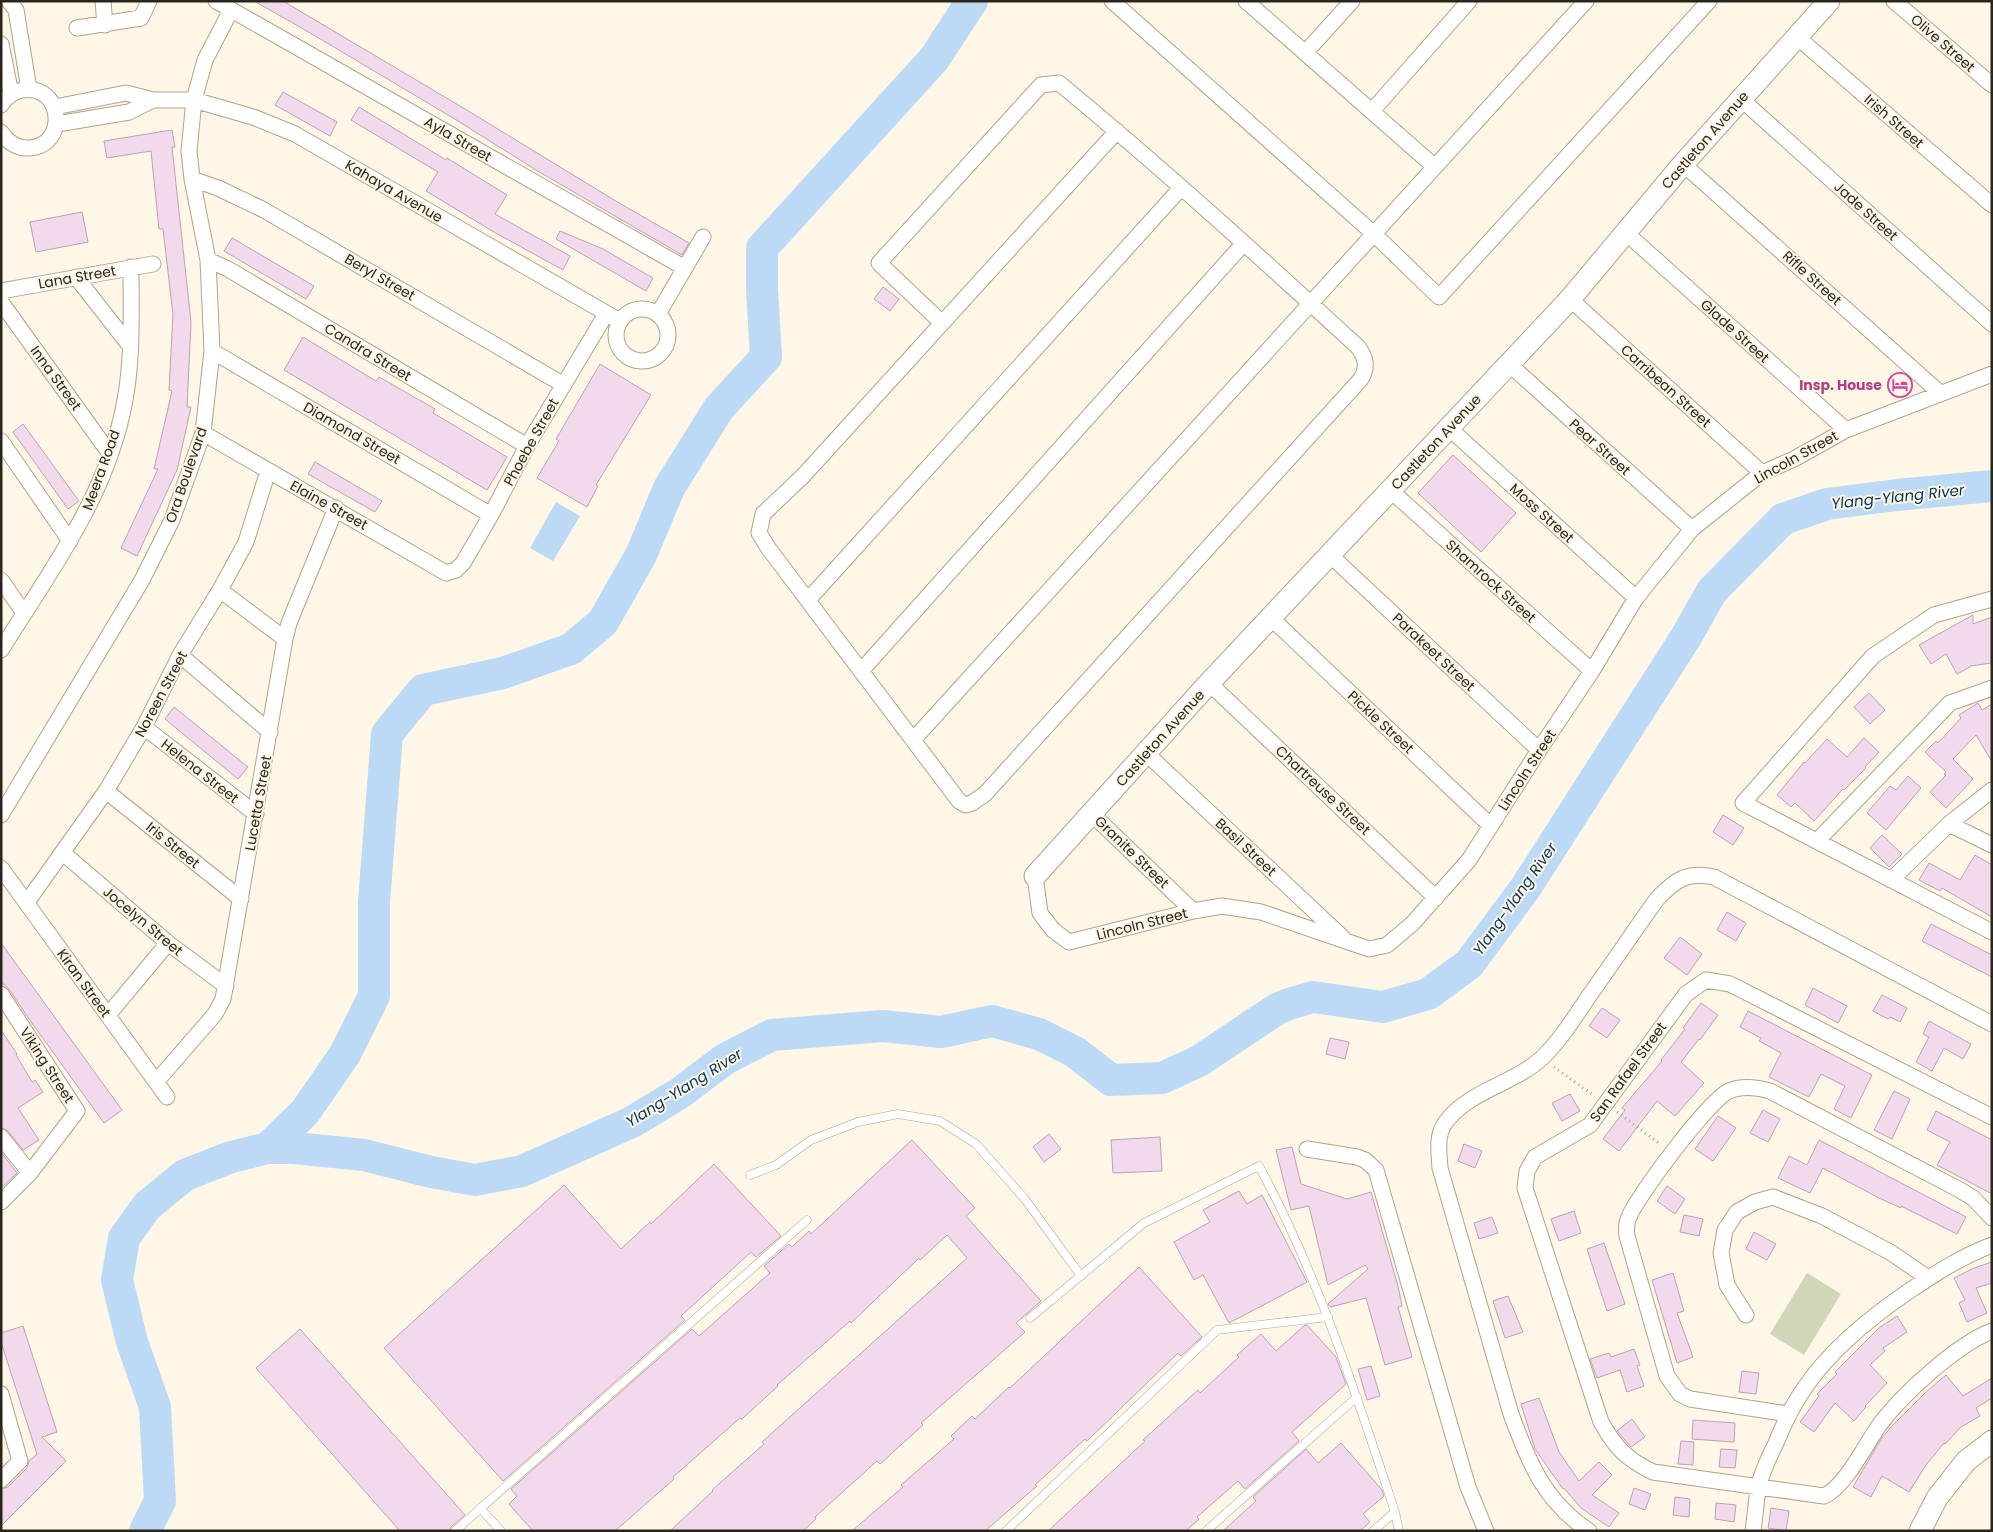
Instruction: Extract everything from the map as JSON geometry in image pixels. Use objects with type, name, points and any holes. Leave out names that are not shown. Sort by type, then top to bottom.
[{"type":"street","points":[[9,1],[16,10],[29,89]]},
{"type":"street","points":[[103,1],[104,25]]},
{"type":"street","points":[[77,28],[141,18],[150,1]]},
{"type":"street","name":"Ayla Street","points":[[216,1],[685,268]]},
{"type":"street","points":[[1112,1],[1374,234],[1439,297],[1709,1]]},
{"type":"street","points":[[1246,1],[1435,166]]},
{"type":"street","points":[[1305,53],[1352,1]]},
{"type":"street","points":[[1372,111],[1469,1]]},
{"type":"street","points":[[913,740],[1586,1]]},
{"type":"street","name":"Castleton Avenue","points":[[1036,876],[1210,683],[1570,299],[1684,164],[1830,1]]},
{"type":"street","name":"Olive Street","points":[[1894,1],[1992,85]]},
{"type":"street","name":"Ora Boulevard","points":[[1,816],[142,580],[172,520],[203,433],[212,351],[208,260],[192,179],[189,151],[194,100],[205,60],[231,10]]},
{"type":"street","name":"Irish Street","points":[[1797,37],[1992,205]]},
{"type":"street","points":[[1,44],[6,100],[29,89],[44,95],[55,107],[57,124],[54,133],[48,141],[40,146],[20,148],[2,136]]},
{"type":"street","points":[[942,323],[879,263],[1041,85],[1060,83],[1117,131],[1244,243],[1310,304],[1363,354],[1366,370],[1361,379],[998,779],[978,799],[966,805],[958,801],[769,549],[760,533],[763,514],[802,476],[942,323],[1117,131]]},
{"type":"street","name":"Kahaya Avenue","points":[[55,107],[126,93],[153,100],[194,100],[253,117],[295,134],[620,322]]},
{"type":"street","name":"Jade Street","points":[[1741,99],[1992,324]]},
{"type":"street","name":"Kahaya Avenue","points":[[57,124],[129,112],[153,100]]},
{"type":"street","name":"Rifle Street","points":[[1684,164],[1940,393]]},
{"type":"street","name":"Beryl Street","points":[[192,179],[218,188],[264,210],[564,385]]},
{"type":"street","points":[[808,600],[1181,188]]},
{"type":"street","name":"Glade Street","points":[[1625,232],[1846,430]]},
{"type":"street","points":[[658,314],[703,237]]},
{"type":"street","points":[[861,671],[1244,243]]},
{"type":"street","name":"Candra Street","points":[[208,260],[236,274],[527,446]]},
{"type":"street","name":"Lana Street","points":[[1,291],[153,264]]},
{"type":"street","name":"Meera Road","points":[[1,650],[70,542],[93,500],[110,454],[125,400],[130,346],[131,267]]},
{"type":"street","points":[[76,277],[130,346]]},
{"type":"street","name":"Carribean Street","points":[[1570,299],[1762,473]]},
{"type":"street","name":"Inna Street","points":[[1,302],[110,454]]},
{"type":"street","points":[[650,310],[658,314],[667,327],[668,343],[659,356],[644,362],[636,361],[622,352],[616,337],[620,322],[625,315],[633,311],[650,310]]},
{"type":"street","name":"Phoebe Street","points":[[456,570],[463,563],[491,516],[527,446],[606,314]]},
{"type":"street","name":"Diamond Street","points":[[212,351],[491,516]]},
{"type":"street","name":"Pear Street","points":[[1509,364],[1692,529]]},
{"type":"street","name":"Lincoln Street","points":[[1036,876],[1040,913],[1053,930],[1069,942],[1193,911],[1222,906],[1261,912],[1369,949],[1387,945],[1412,924],[1469,860],[1592,671],[1636,598],[1692,529],[1762,473],[1794,459],[1846,430],[1992,374]]},
{"type":"street","name":"Moss Street","points":[[1449,428],[1636,598]]},
{"type":"street","name":"Elaine Street","points":[[203,433],[446,573],[456,570]]},
{"type":"street","points":[[1,441],[70,542]]},
{"type":"street","name":"Noreen Street","points":[[27,902],[106,791],[144,727],[180,655],[220,590],[246,542],[268,471]]},
{"type":"street","name":"Shamrock Street","points":[[1390,490],[1592,671]]},
{"type":"street","name":"Lucetta Street","points":[[156,1082],[215,1014],[223,999],[285,639],[289,623],[336,508]]},
{"type":"street","name":"Parakeet Street","points":[[1330,555],[1539,750]]},
{"type":"street","points":[[1,580],[24,613]]},
{"type":"street","points":[[220,590],[285,639]]},
{"type":"street","points":[[1992,599],[1934,615],[1873,656],[1743,803],[1992,932]]},
{"type":"street","name":"Pickle Street","points":[[1271,618],[1491,826]]},
{"type":"street","points":[[180,655],[270,732]]},
{"type":"street","name":"Chartreuse Street","points":[[1210,683],[1436,898]]},
{"type":"street","points":[[1816,841],[1950,703],[1992,688]]},
{"type":"street","name":"Helena Street","points":[[144,727],[256,814]]},
{"type":"street","name":"Basil Street","points":[[1146,753],[1347,942]]},
{"type":"street","points":[[1891,880],[1949,824],[1992,790]]},
{"type":"street","name":"Iris Street","points":[[106,791],[241,899]]},
{"type":"street","name":"Granite Street","points":[[1092,814],[1193,911]]},
{"type":"street","points":[[1949,824],[1992,845]]},
{"type":"street","name":"Jocelyn Street","points":[[63,853],[168,943],[226,986]]},
{"type":"street","name":"Kiran Street","points":[[1,868],[167,1097]]},
{"type":"street","points":[[1589,1531],[1571,1519],[1555,1503],[1536,1476],[1511,1414],[1440,1168],[1438,1145],[1444,1124],[1457,1111],[1485,1091],[1526,1069],[1542,1058],[1568,1026],[1657,899],[1670,886],[1684,877],[1699,874],[1714,877],[1992,1024]]},
{"type":"street","points":[[108,1015],[168,943]]},
{"type":"street","name":"San Rafael Street","points":[[1992,1117],[1730,984],[1706,980],[1686,994],[1590,1125],[1535,1157],[1526,1171],[1525,1188],[1600,1422],[1622,1454],[1635,1464],[1652,1472],[1824,1496],[1838,1488],[1882,1422],[1913,1388],[1945,1360],[1983,1334],[1992,1331]]},
{"type":"street","name":"Viking Street","points":[[1,994],[77,1110],[30,1174]]},
{"type":"street","points":[[1788,1414],[1690,1399],[1680,1394],[1667,1376],[1627,1236],[1626,1226],[1636,1204],[1673,1153],[1717,1098],[1737,1088],[1753,1087],[1770,1091],[1960,1190],[1973,1198],[1992,1218]]},
{"type":"street","points":[[1,1137],[30,1174],[1,1202]]},
{"type":"street","points":[[1306,1149],[1357,1157],[1365,1160],[1376,1170],[1468,1487],[1486,1531]]},
{"type":"street","points":[[1746,1315],[1727,1285],[1721,1253],[1724,1230],[1737,1212],[1755,1202],[1773,1197],[1822,1216],[1890,1252],[1928,1278]]},
{"type":"street","points":[[1753,1531],[1758,1488],[1788,1414],[1806,1385],[1831,1356],[1853,1335],[1892,1303],[1928,1278],[1974,1252],[1992,1245]]},
{"type":"street","points":[[1,1394],[20,1461],[2,1478]]},
{"type":"street","points":[[1920,1531],[1937,1498],[1966,1461],[1992,1441]]},
{"type":"lane","points":[[750,1175],[776,1165],[811,1140],[858,1122],[898,1114],[940,1121],[976,1144],[1024,1198],[1081,1276]]},
{"type":"lane","points":[[1030,1318],[1144,1223],[1259,1166],[1277,1199],[1328,1317],[1357,1397],[1399,1531]]},
{"type":"lane","points":[[455,1531],[806,1220]]},
{"type":"lane","points":[[1006,1531],[1218,1330],[1328,1317]]},
{"type":"lane","points":[[1206,1531],[1357,1397]]},
{"type":"lane","points":[[480,1508],[500,1531]]},
{"type":"lane","points":[[1373,1531],[1394,1512]]},
{"type":"green space","points":[[1807,1273],[1841,1294],[1804,1355],[1770,1334]]},
{"type":"water","points":[[556,502],[580,516],[553,561],[530,548]]},
{"type":"building","points":[[254,1],[283,1],[689,243],[682,255]]},
{"type":"building","points":[[283,92],[337,122],[330,136],[275,105]]},
{"type":"building","points":[[359,107],[507,195],[495,214],[570,256],[563,270],[494,232],[426,191],[438,172],[351,120]]},
{"type":"building","points":[[172,130],[175,147],[172,147],[191,322],[187,407],[191,407],[177,470],[137,556],[121,548],[158,469],[154,469],[172,391],[169,390],[173,314],[163,229],[159,229],[151,151],[107,158],[104,141]]},
{"type":"building","points":[[82,212],[88,242],[36,252],[30,222]]},
{"type":"building","points":[[560,231],[603,249],[653,278],[646,291],[556,239]]},
{"type":"building","points":[[232,238],[314,286],[306,299],[224,251]]},
{"type":"building","points":[[883,287],[899,299],[890,311],[874,299]]},
{"type":"building","points":[[303,337],[376,381],[379,377],[435,409],[433,413],[507,457],[487,490],[284,370]]},
{"type":"building","points":[[600,364],[651,395],[596,485],[598,486],[587,507],[537,478],[559,441],[556,439]]},
{"type":"building","points":[[23,424],[79,501],[68,509],[13,432]]},
{"type":"building","points":[[1453,455],[1516,513],[1481,552],[1418,493]]},
{"type":"building","points":[[315,462],[382,501],[375,512],[308,474]]},
{"type":"building","points":[[1973,615],[1973,624],[1992,617],[1992,663],[1970,666],[1957,674],[1946,654],[1931,664],[1919,645]]},
{"type":"building","points":[[1869,693],[1885,710],[1870,724],[1854,707]]},
{"type":"building","points":[[1978,703],[1982,710],[1992,704],[1992,762],[1976,735],[1953,759],[1973,779],[1946,808],[1930,792],[1946,775],[1944,774],[1946,772],[1925,752],[1936,741],[1938,743],[1961,718],[1959,715]]},
{"type":"building","points":[[174,707],[248,767],[238,779],[165,719]]},
{"type":"building","points":[[1864,738],[1879,752],[1866,768],[1843,789],[1814,821],[1795,803],[1791,807],[1777,795],[1804,762],[1827,739],[1847,757]]},
{"type":"building","points":[[1908,776],[1921,788],[1886,830],[1867,813],[1890,786],[1896,790]]},
{"type":"building","points":[[1723,815],[1744,828],[1733,845],[1713,832]]},
{"type":"building","points":[[1882,835],[1902,854],[1889,867],[1870,848]]},
{"type":"building","points":[[1975,855],[1992,865],[1992,917],[1942,888],[1940,891],[1919,880],[1929,863],[1960,880]]},
{"type":"building","points":[[1727,912],[1746,923],[1736,941],[1717,930]]},
{"type":"building","points":[[1931,924],[1992,955],[1992,977],[1922,941]]},
{"type":"building","points":[[1680,937],[1702,954],[1687,975],[1664,958]]},
{"type":"building","points":[[1,943],[122,1110],[104,1123],[9,989],[1,982]]},
{"type":"building","points":[[1813,988],[1847,1006],[1838,1023],[1805,1005]]},
{"type":"building","points":[[1882,995],[1907,1008],[1900,1022],[1890,1017],[1888,1019],[1873,1011]]},
{"type":"building","points":[[1701,1003],[1718,1015],[1681,1062],[1704,1083],[1675,1116],[1657,1101],[1619,1151],[1603,1139],[1625,1110],[1622,1108],[1662,1061]]},
{"type":"building","points":[[1602,1008],[1620,1020],[1607,1038],[1589,1026]]},
{"type":"building","points":[[1748,1011],[1872,1075],[1851,1118],[1834,1109],[1845,1086],[1821,1074],[1809,1097],[1769,1077],[1781,1053],[1759,1041],[1761,1038],[1740,1027]]},
{"type":"building","points":[[1929,1021],[1971,1044],[1963,1059],[1944,1048],[1932,1071],[1916,1062],[1929,1037],[1923,1034]]},
{"type":"building","points":[[1,1030],[32,1082],[35,1080],[43,1092],[18,1108],[39,1140],[23,1150],[8,1131],[1,1128]]},
{"type":"building","points":[[1330,1038],[1349,1042],[1345,1059],[1326,1054]]},
{"type":"building","points":[[1894,1091],[1910,1099],[1892,1139],[1874,1130]]},
{"type":"building","points":[[1570,1094],[1580,1111],[1562,1121],[1552,1103]]},
{"type":"building","points":[[1763,1110],[1780,1119],[1768,1142],[1750,1133]]},
{"type":"building","points":[[1936,1111],[1992,1140],[1992,1194],[1937,1165],[1950,1142],[1927,1130]]},
{"type":"building","points":[[1718,1116],[1736,1128],[1713,1161],[1695,1149]]},
{"type":"building","points":[[1049,1134],[1061,1149],[1044,1162],[1033,1147]]},
{"type":"building","points":[[1160,1137],[1162,1171],[1113,1173],[1111,1140]]},
{"type":"building","points":[[912,1140],[975,1208],[966,1216],[1041,1301],[1016,1323],[1025,1332],[921,1423],[923,1425],[880,1464],[877,1461],[815,1517],[816,1519],[803,1531],[670,1531],[712,1490],[764,1444],[762,1442],[967,1258],[947,1235],[920,1260],[919,1258],[851,1323],[850,1321],[777,1385],[742,1419],[740,1418],[673,1477],[674,1479],[615,1531],[533,1531],[509,1504],[517,1496],[511,1489],[692,1329],[699,1336],[770,1273],[764,1266],[789,1244],[792,1247],[809,1231],[811,1234]]},
{"type":"building","points":[[1819,1140],[1966,1217],[1957,1234],[1901,1206],[1901,1208],[1879,1198],[1823,1168],[1810,1193],[1778,1178],[1789,1156],[1807,1165]]},
{"type":"building","points":[[1464,1144],[1482,1151],[1475,1168],[1458,1161]]},
{"type":"building","points":[[1292,1147],[1301,1184],[1347,1199],[1371,1192],[1398,1286],[1402,1306],[1398,1307],[1412,1357],[1385,1365],[1366,1298],[1330,1307],[1328,1304],[1368,1269],[1365,1265],[1328,1285],[1309,1206],[1291,1210],[1276,1150]]},
{"type":"building","points":[[1,1152],[17,1173],[1,1188]]},
{"type":"building","points":[[714,1164],[781,1236],[756,1257],[751,1252],[681,1316],[685,1320],[503,1481],[384,1348],[564,1185],[621,1249],[650,1222],[651,1224]]},
{"type":"building","points":[[1667,1186],[1685,1199],[1675,1214],[1657,1201]]},
{"type":"building","points":[[1239,1191],[1247,1204],[1262,1195],[1307,1282],[1229,1323],[1203,1275],[1194,1280],[1174,1242],[1210,1222],[1203,1210]]},
{"type":"building","points":[[1574,1211],[1581,1233],[1559,1241],[1551,1219]]},
{"type":"building","points":[[1684,1215],[1703,1219],[1699,1236],[1680,1232]]},
{"type":"building","points":[[1492,1217],[1498,1233],[1479,1239],[1474,1223]]},
{"type":"building","points":[[1754,1232],[1776,1244],[1767,1260],[1746,1249]]},
{"type":"building","points":[[1604,1243],[1625,1304],[1607,1311],[1587,1249]]},
{"type":"building","points":[[1992,1262],[1992,1283],[1976,1288],[1987,1313],[1967,1322],[1959,1303],[1965,1300],[1954,1278]]},
{"type":"building","points":[[1139,1267],[1202,1337],[1181,1356],[1178,1353],[1087,1441],[1085,1439],[1035,1485],[1037,1486],[985,1531],[852,1531],[954,1439],[951,1436],[972,1416],[975,1419],[1010,1388]]},
{"type":"building","points":[[1673,1273],[1684,1311],[1677,1313],[1693,1357],[1677,1363],[1652,1280]]},
{"type":"building","points":[[1508,1296],[1523,1332],[1505,1338],[1493,1301]]},
{"type":"building","points":[[1897,1316],[1907,1332],[1883,1348],[1885,1351],[1870,1365],[1887,1383],[1865,1406],[1854,1421],[1835,1403],[1814,1432],[1800,1422],[1819,1396],[1817,1394],[1837,1374],[1835,1372],[1880,1327]]},
{"type":"building","points":[[1305,1325],[1336,1357],[1346,1384],[1292,1432],[1299,1441],[1245,1489],[1238,1481],[1197,1517],[1199,1519],[1186,1531],[1048,1531],[1145,1441],[1143,1440],[1198,1390],[1200,1393],[1239,1357],[1237,1355],[1261,1334],[1276,1351]]},
{"type":"building","points":[[23,1326],[57,1432],[42,1437],[66,1461],[1,1526],[1,1489],[8,1487],[27,1468],[29,1461],[37,1454],[1,1342],[1,1333]]},
{"type":"building","points":[[300,1329],[465,1515],[451,1527],[450,1531],[400,1531],[256,1368]]},
{"type":"building","points":[[1634,1349],[1640,1365],[1637,1366],[1644,1386],[1627,1392],[1620,1370],[1597,1378],[1590,1359],[1609,1353],[1611,1357]]},
{"type":"building","points":[[1371,1366],[1380,1396],[1367,1400],[1358,1369]]},
{"type":"building","points":[[1742,1371],[1759,1373],[1756,1394],[1739,1392]]},
{"type":"building","points":[[1946,1375],[1963,1396],[1992,1378],[1992,1398],[1976,1408],[1980,1416],[1961,1427],[1944,1443],[1926,1465],[1909,1492],[1882,1476],[1871,1497],[1853,1487],[1881,1439],[1890,1428]]},
{"type":"building","points":[[1539,1398],[1559,1452],[1579,1481],[1599,1462],[1612,1475],[1592,1495],[1619,1513],[1609,1527],[1581,1508],[1563,1489],[1535,1449],[1521,1404]]},
{"type":"building","points":[[1632,1419],[1645,1437],[1631,1447],[1617,1431]]},
{"type":"building","points":[[1693,1420],[1735,1423],[1734,1442],[1692,1439]]},
{"type":"building","points":[[1681,1441],[1694,1442],[1693,1465],[1678,1464]]},
{"type":"building","points":[[1341,1443],[1382,1490],[1384,1496],[1363,1514],[1370,1522],[1360,1531],[1223,1531],[1256,1501],[1253,1497],[1306,1449],[1318,1463]]},
{"type":"building","points":[[1721,1449],[1737,1450],[1735,1468],[1719,1467]]},
{"type":"building","points":[[1634,1488],[1651,1494],[1645,1510],[1629,1504]]},
{"type":"building","points":[[1675,1497],[1690,1499],[1689,1517],[1673,1515]]},
{"type":"building","points":[[1716,1503],[1736,1505],[1734,1522],[1715,1519]]},
{"type":"building","points":[[1771,1508],[1789,1511],[1786,1531],[1768,1528]]},
{"type":"waterway","points":[[268,1148],[305,1112],[345,1054],[374,996],[374,902],[387,734],[423,690],[503,673],[571,649],[603,622],[641,555],[669,488],[719,408],[766,357],[762,289],[762,248],[934,59],[972,1]]},
{"type":"waterway","name":"Ylang-Ylang River","points":[[145,1531],[160,1501],[155,1407],[132,1342],[117,1280],[124,1238],[147,1206],[185,1175],[231,1157],[268,1148],[294,1148],[364,1155],[431,1172],[475,1180],[522,1171],[632,1122],[680,1093],[725,1059],[772,1035],[883,1026],[941,1032],[992,1021],[1039,1034],[1075,1052],[1111,1080],[1162,1078],[1199,1061],[1277,1009],[1289,1004],[1313,997],[1383,1007],[1428,994],[1469,964],[1526,887],[1686,637],[1712,591],[1783,519],[1827,504],[1992,486]]},
{"type":"place","name":"Insp. House","points":[[1900,385]]}]
